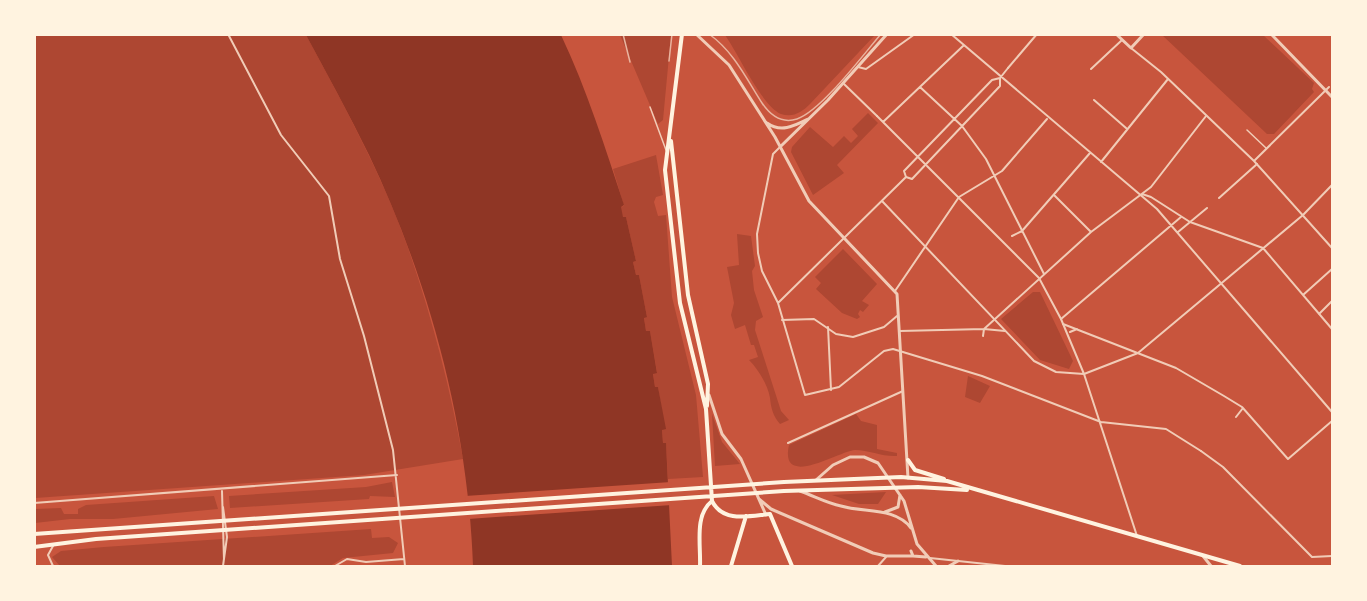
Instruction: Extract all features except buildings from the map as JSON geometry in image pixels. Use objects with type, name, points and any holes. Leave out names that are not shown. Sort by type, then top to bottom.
[{"type":"main road","points":[[682,34],[671,137],[665,170],[680,303],[706,410],[712,501],[722,513],[746,516],[768,514],[792,567]]},
{"type":"main road","points":[[671,137],[688,295],[709,395],[706,410]]},
{"type":"main road","points":[[908,460],[915,470],[971,490],[1240,567]]},
{"type":"main road","points":[[34,534],[816,480],[901,477],[947,481]]},
{"type":"main road","points":[[34,547],[218,530],[797,490],[907,487],[971,490]]},
{"type":"main road","points":[[700,567],[701,517],[704,508],[712,501]]},
{"type":"main road","points":[[731,567],[746,516]]},
{"type":"street","points":[[228,34],[280,135],[329,196],[340,259],[369,354],[397,476],[405,567]]},
{"type":"street","points":[[696,34],[726,61],[780,147],[809,201],[898,296],[908,478]]},
{"type":"street","points":[[887,34],[844,84],[772,154],[757,234],[762,271],[778,303],[804,393],[808,396],[846,384],[886,350],[902,351],[982,376],[1101,422],[1166,429],[1223,467],[1312,557],[1332,556]]},
{"type":"street","points":[[858,67],[866,69],[915,34]]},
{"type":"street","points":[[951,34],[1178,230],[1332,412]]},
{"type":"street","points":[[906,177],[904,171],[992,80],[1000,78],[1037,34]]},
{"type":"street","points":[[1116,34],[1168,78],[1255,162],[1332,248]]},
{"type":"street","points":[[1131,48],[1144,34]]},
{"type":"street","points":[[1271,34],[1327,87],[1332,97]]},
{"type":"street","points":[[1091,69],[1122,40]]},
{"type":"street","points":[[883,122],[963,46]]},
{"type":"street","points":[[906,177],[912,179],[927,165],[1000,86],[1000,78]]},
{"type":"street","points":[[1101,162],[1168,78]]},
{"type":"street","points":[[844,84],[1039,278],[1061,319],[1084,374],[1137,536]]},
{"type":"street","points":[[920,87],[962,126],[995,177],[1044,274]]},
{"type":"street","points":[[1219,198],[1327,87]]},
{"type":"street","points":[[1094,100],[1126,128]]},
{"type":"street","points":[[982,336],[984,330],[995,318],[1091,232],[1151,187],[1207,115]]},
{"type":"street","points":[[765,122],[772,127],[788,128],[812,116]]},
{"type":"street","points":[[895,291],[958,197],[995,177],[1048,118]]},
{"type":"street","points":[[1012,236],[1022,231],[1090,153]]},
{"type":"street","points":[[778,303],[906,177]]},
{"type":"street","points":[[882,201],[1030,357],[1045,368],[1063,374],[1084,374],[1138,353],[1303,215],[1332,185]]},
{"type":"street","points":[[1139,194],[1151,197],[1178,220],[1190,222],[1263,248],[1332,329]]},
{"type":"street","points":[[1054,195],[1091,232]]},
{"type":"street","points":[[1178,230],[1207,208]]},
{"type":"street","points":[[1061,319],[1178,220]]},
{"type":"street","points":[[1303,295],[1332,269]]},
{"type":"street","points":[[1319,314],[1332,301]]},
{"type":"street","points":[[782,320],[811,318],[842,336],[853,337],[884,327],[899,314]]},
{"type":"street","points":[[1063,324],[1176,368],[1243,408],[1288,459],[1332,421]]},
{"type":"street","points":[[828,327],[831,390]]},
{"type":"street","points":[[1070,332],[1077,329]]},
{"type":"street","points":[[900,331],[1008,332]]},
{"type":"street","points":[[788,443],[904,391]]},
{"type":"street","points":[[709,395],[722,434],[741,459],[759,500],[768,514],[785,515]]},
{"type":"street","points":[[1236,417],[1243,408]]},
{"type":"street","points":[[816,480],[841,460],[860,456],[878,463],[900,493],[916,546],[936,567]]},
{"type":"street","points":[[34,504],[397,476]]},
{"type":"street","points":[[222,490],[227,537],[223,567]]},
{"type":"street","points":[[797,490],[843,507],[883,513],[903,519],[912,530]]},
{"type":"street","points":[[883,513],[898,507],[900,493]]},
{"type":"street","points":[[759,500],[785,515],[886,556],[913,556],[1005,567]]},
{"type":"street","points":[[53,567],[48,554],[56,544]]},
{"type":"street","points":[[903,556],[916,546]]},
{"type":"street","points":[[910,551],[913,556]]},
{"type":"street","points":[[919,557],[922,552]]},
{"type":"street","points":[[1202,555],[1211,567]]},
{"type":"street","points":[[878,567],[886,556]]},
{"type":"street","points":[[335,567],[347,559],[366,562],[404,559]]},
{"type":"street","points":[[949,567],[958,561]]},
{"type":"lane","points":[[650,107],[667,154]]},
{"type":"lane","points":[[1247,130],[1267,148]]},
{"type":"shaded area","points":[[35,35],[306,35],[348,113],[398,220],[440,352],[463,459],[364,475],[35,498]]},
{"type":"shaded area","points":[[306,35],[561,35],[603,140],[624,205],[621,207],[623,217],[626,217],[636,261],[633,262],[636,275],[639,275],[647,317],[644,318],[646,331],[650,331],[657,373],[653,374],[655,387],[658,387],[666,429],[662,430],[663,443],[666,443],[672,566],[473,566],[470,513],[454,408],[427,304],[391,204],[369,155]]},
{"type":"shaded area","points":[[620,35],[671,35],[663,120],[658,124]]},
{"type":"shaded area","points":[[725,35],[875,35],[807,107],[789,115],[781,114],[773,109],[750,78]]},
{"type":"shaded area","points":[[1162,35],[1263,35],[1314,83],[1312,89],[1314,92],[1274,134],[1267,134]]},
{"type":"shaded area","points":[[868,113],[878,123],[837,165],[844,173],[813,195],[791,152],[792,147],[810,127],[833,147],[844,136],[851,143],[858,136],[852,129]]},
{"type":"shaded area","points":[[656,155],[663,195],[656,197],[654,202],[658,216],[666,215],[672,297],[696,395],[703,477],[668,479],[666,444],[663,443],[662,429],[665,429],[658,387],[655,387],[653,373],[657,372],[650,331],[646,332],[644,317],[647,317],[639,275],[636,275],[633,262],[636,261],[626,217],[623,218],[620,207],[624,206],[613,169]]},
{"type":"shaded area","points":[[737,234],[751,236],[755,266],[752,271],[754,290],[763,317],[756,321],[755,330],[781,411],[789,420],[780,424],[773,412],[765,383],[749,360],[758,357],[754,345],[751,345],[745,325],[735,329],[731,315],[734,303],[727,267],[739,265]]},
{"type":"shaded area","points":[[843,249],[877,284],[862,301],[869,305],[863,312],[860,310],[858,314],[860,317],[857,319],[842,313],[816,289],[821,283],[815,277]]},
{"type":"shaded area","points":[[1033,292],[1040,292],[1073,361],[1069,369],[1040,360],[1001,319]]},
{"type":"shaded area","points":[[968,376],[990,386],[980,403],[965,397]]},
{"type":"shaded area","points":[[712,414],[722,442],[740,464],[715,466]]},
{"type":"shaded area","points":[[856,414],[861,421],[877,425],[877,449],[897,453],[897,456],[855,450],[812,465],[801,467],[793,465],[788,458],[789,445]]},
{"type":"shaded area","points":[[392,482],[395,497],[370,496],[369,499],[230,508],[229,496],[366,487]]},
{"type":"shaded area","points":[[886,492],[878,504],[859,504],[832,495]]},
{"type":"shaded area","points":[[214,496],[218,509],[113,519],[70,519],[35,523],[35,509],[61,508],[64,514],[78,514],[78,509],[86,505]]},
{"type":"shaded area","points":[[371,529],[372,538],[389,537],[398,543],[393,553],[343,558],[330,566],[60,566],[52,557],[61,551],[104,547]]},
{"type":"pier","points":[[671,482],[672,505],[468,519],[465,496]]},
{"type":"tram line","points":[[623,34],[630,62]]},
{"type":"tram line","points":[[669,61],[672,34]]},
{"type":"tram line","points":[[709,34],[733,57],[769,111],[776,117],[786,120],[797,119],[818,105],[881,34]]}]
